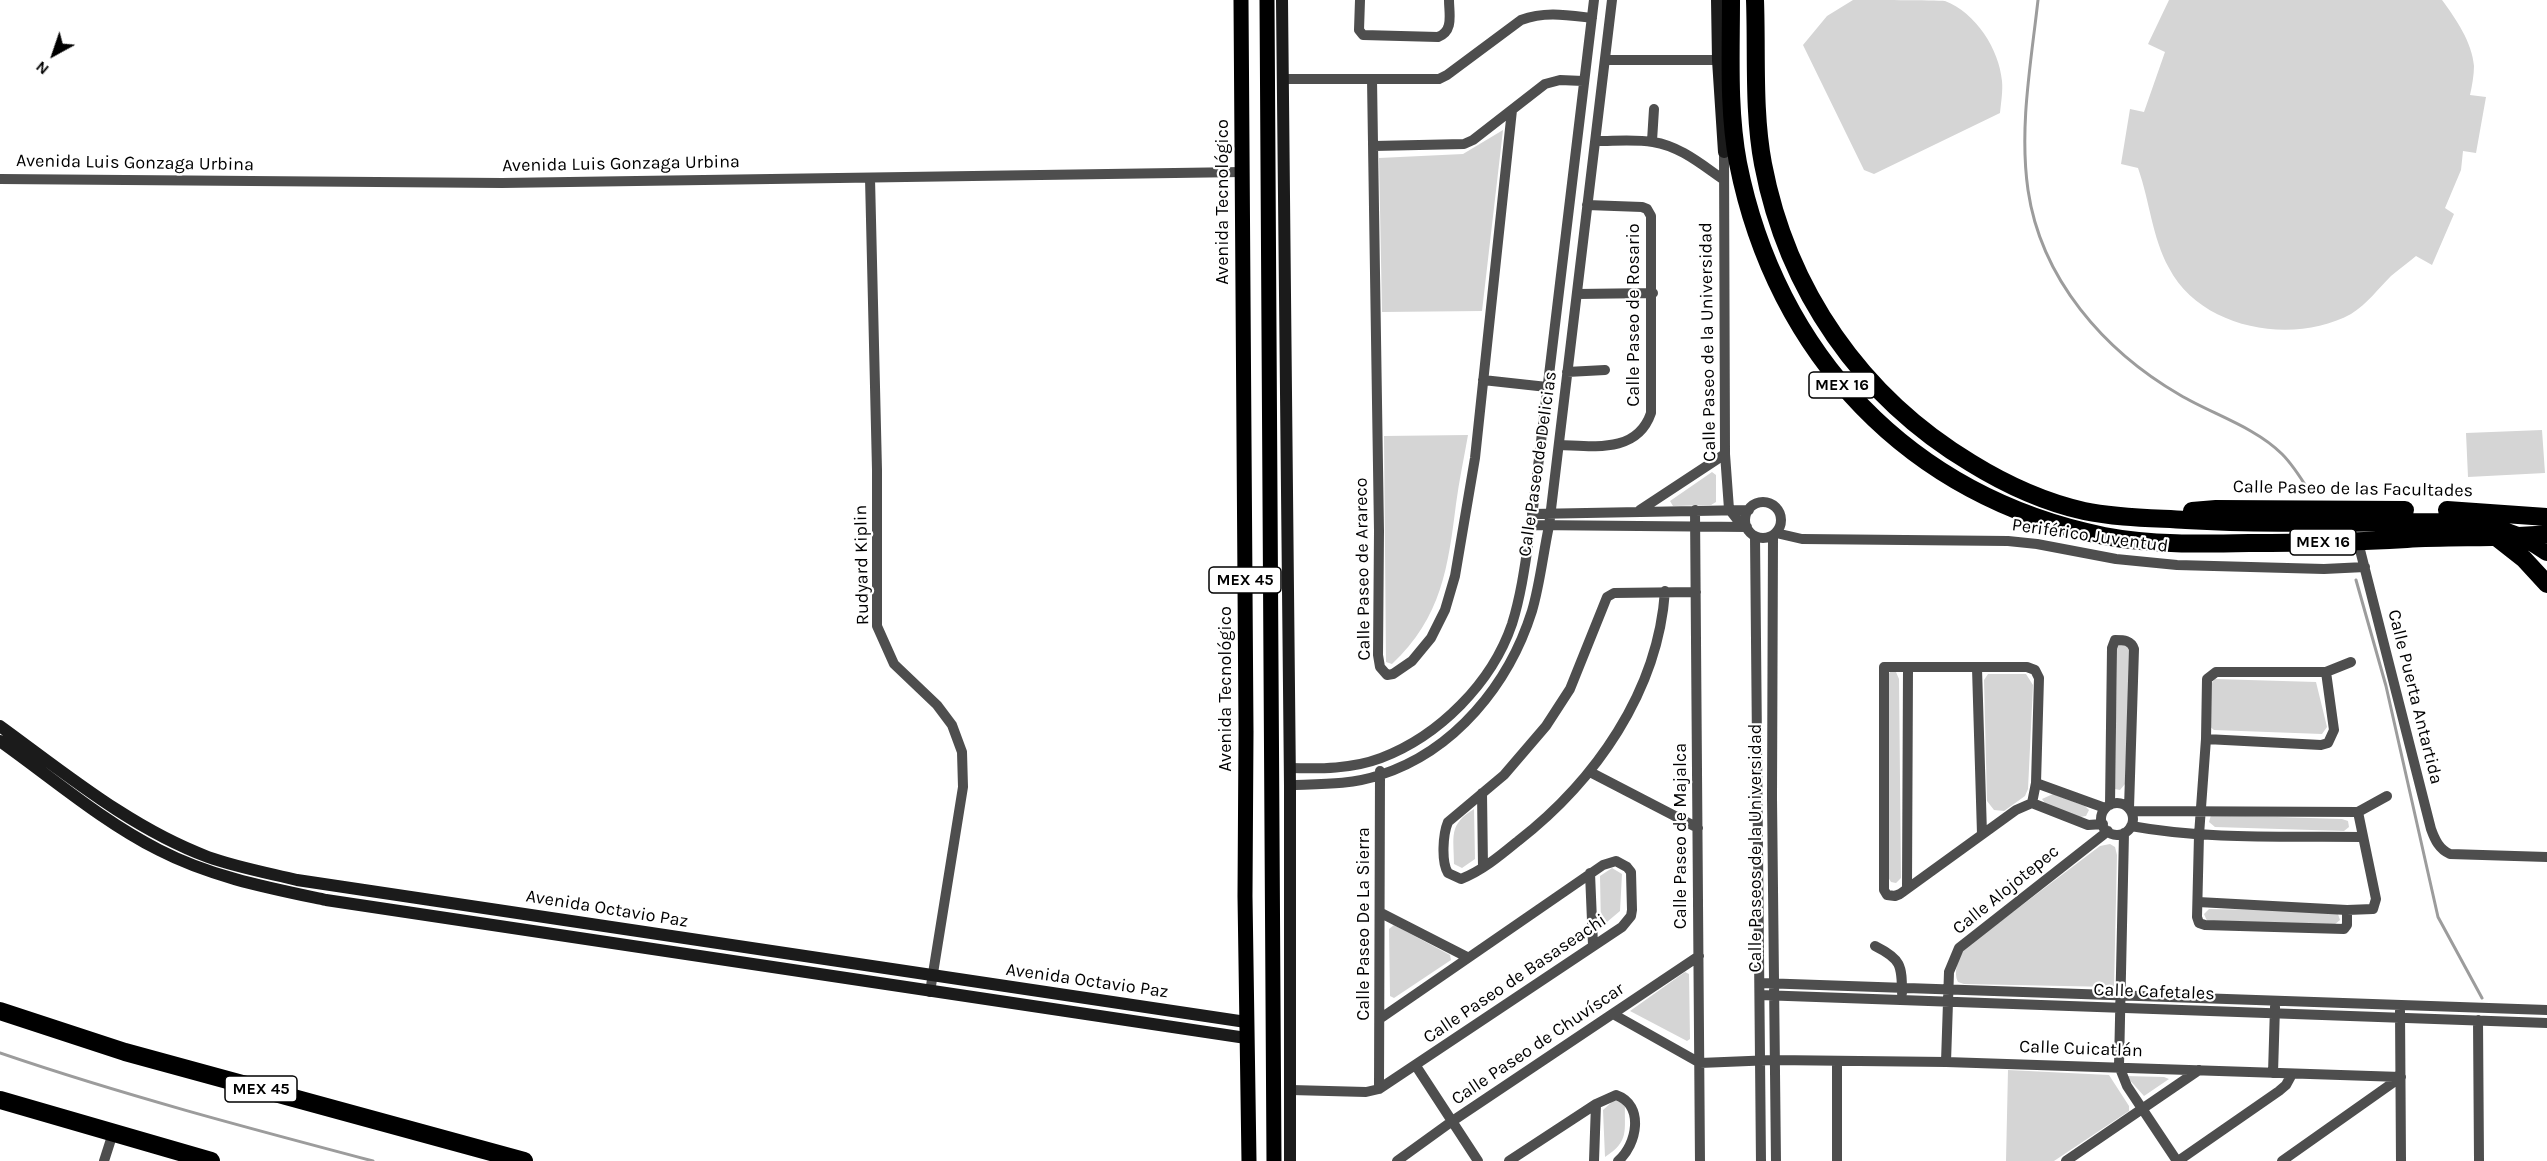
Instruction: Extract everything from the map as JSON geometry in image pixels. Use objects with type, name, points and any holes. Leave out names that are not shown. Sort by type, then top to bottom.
[{"type":"highway","name":"MEX 16","points":[[1731,0],[1731,95],[1738,161],[1751,216],[1766,259],[1788,309],[1816,351],[1873,418],[1913,453],[1951,477],[2027,515],[2107,536],[2205,544],[2358,542],[2438,537],[2521,537],[2547,534]]},
{"type":"highway","name":"MEX 16","points":[[1755,0],[1760,137],[1768,189],[1797,271],[1817,309],[1851,359],[1912,423],[1947,449],[1988,473],[2048,500],[2083,510],[2126,518],[2158,519]]},
{"type":"highway","points":[[1724,152],[1731,95]]},
{"type":"highway","points":[[2539,516],[2547,502]]},
{"type":"highway","name":"Calle Paseo de las Facultades","points":[[2158,519],[2216,509],[2495,512],[2539,516]]},
{"type":"highway","points":[[2495,512],[2500,528],[2498,537],[2524,559],[2547,584]]},
{"type":"highway","points":[[2158,519],[2228,522],[2473,524],[2506,531],[2547,552]]},
{"type":"highway","name":"MEX 45","points":[[0,1011],[125,1052],[524,1161]]},
{"type":"highway","points":[[0,1100],[211,1161]]},
{"type":"main road","name":"Avenida Tecnológico","points":[[1241,0],[1246,1030],[1249,1161]]},
{"type":"main road","name":"MEX 45","points":[[1267,0],[1274,1161]]},
{"type":"main road","points":[[1242,328],[1270,328]]},
{"type":"street","points":[[1282,0],[1290,768],[1290,1161]]},
{"type":"street","points":[[1360,0],[1359,30],[1363,35],[1438,37],[1449,28],[1449,0]]},
{"type":"street","name":"Calle Paseo de Delicias","points":[[1290,768],[1347,766],[1380,759],[1410,744],[1448,717],[1475,690],[1489,670],[1511,625],[1518,599],[1532,519],[1594,0]]},
{"type":"street","name":"Calle Paseo de Delicias","points":[[1290,784],[1342,783],[1380,775],[1415,760],[1448,738],[1471,717],[1499,682],[1515,654],[1533,608],[1549,526],[1612,0]]},
{"type":"street","points":[[1718,0],[1718,60],[1724,152]]},
{"type":"street","points":[[1282,79],[1439,79],[1521,20],[1533,15],[1546,13],[1592,18]]},
{"type":"street","points":[[1605,60],[1718,60]]},
{"type":"street","name":"Calle Paseo de Arareco","points":[[1372,79],[1378,655],[1384,674],[1393,674],[1412,661],[1431,638],[1444,610],[1455,576],[1475,458],[1512,110]]},
{"type":"street","points":[[1374,146],[1464,144],[1473,140],[1545,84],[1560,80],[1583,81]]},
{"type":"street","points":[[1652,141],[1653,109]]},
{"type":"street","points":[[1596,141],[1652,141],[1685,153],[1724,180]]},
{"type":"street","name":"Calle Paseo de la Universidad","points":[[1724,152],[1725,454],[1729,509]]},
{"type":"street","name":"Avenida Luis Gonzaga Urbina","points":[[0,178],[511,183],[1242,172]]},
{"type":"street","name":"Rudyard Kiplin","points":[[870,178],[877,446],[878,626],[894,664],[936,705],[952,725],[962,752],[963,787],[930,992]]},
{"type":"street","name":"Calle Paseo de Rosario","points":[[1559,444],[1608,447],[1623,443],[1648,424],[1651,413],[1653,293],[1649,212],[1635,206],[1587,205]]},
{"type":"street","points":[[1577,294],[1653,293]]},
{"type":"street","points":[[1567,372],[1605,370]]},
{"type":"street","points":[[1483,380],[1547,387]]},
{"type":"street","points":[[1640,510],[1725,454]]},
{"type":"street","points":[[1729,509],[1745,527],[1755,536],[1764,538],[1775,534],[1781,522],[1779,511],[1775,506],[1764,502],[1758,503],[1749,510],[1745,527]]},
{"type":"street","points":[[1532,519],[1550,514],[1640,510],[1749,510]]},
{"type":"street","name":"Calle Paseo de Majalca","points":[[1695,510],[1700,1161]]},
{"type":"street","points":[[1532,519],[1549,526],[1745,527]]},
{"type":"street","name":"Periférico Juventud","points":[[1775,534],[1802,539],[2023,542],[2116,559],[2177,565],[2324,569],[2365,567]]},
{"type":"street","name":"Calle Paseos de la Universidad","points":[[1775,534],[1772,610],[1772,798],[1773,1060],[1776,1161]]},
{"type":"street","name":"Calle Paseos de la Universidad","points":[[1755,536],[1761,1161]]},
{"type":"street","name":"Calle Puerta Antartida","points":[[2358,542],[2431,829],[2440,848],[2450,854],[2547,857]]},
{"type":"street","points":[[1665,591],[1653,654],[1637,694],[1617,733],[1590,772],[1544,821],[1483,867],[1461,879],[1452,876],[1445,866],[1446,825],[1504,775],[1546,726],[1570,689],[1607,597],[1614,593],[1665,591],[1696,592]]},
{"type":"street","points":[[1756,610],[1772,610]]},
{"type":"street","points":[[2105,828],[2102,816],[2108,806],[2112,648],[2115,640],[2124,640],[2129,642],[2134,649],[2129,809],[2133,818],[2127,829],[2119,1066],[2127,1086],[2178,1161],[2279,1091],[2286,1085],[2292,1074]]},
{"type":"street","points":[[2347,910],[2347,925],[2344,929],[2205,925],[2198,920],[2200,811],[2206,739],[2206,683],[2213,674],[2326,672],[2351,662]]},
{"type":"street","points":[[2032,803],[2036,783],[2039,678],[2035,670],[2027,667],[1884,667],[1884,890],[1887,895],[1895,896],[1907,889],[2016,810],[2032,803],[2088,825],[2105,828],[2115,834],[2127,829],[2199,835],[2363,837]]},
{"type":"street","points":[[1907,889],[1908,668]]},
{"type":"street","points":[[1977,668],[1982,834]]},
{"type":"street","points":[[2206,739],[2320,745],[2328,743],[2334,730],[2326,672]]},
{"type":"street","name":"Avenida Octavio Paz","points":[[0,726],[130,819],[202,854],[297,880],[933,976],[1246,1030]]},
{"type":"street","name":"Avenida Octavio Paz","points":[[0,741],[111,822],[160,851],[208,871],[264,887],[326,900],[930,992],[1117,1017],[1246,1030]]},
{"type":"street","name":"Calle Paseo De La Sierra","points":[[1379,1089],[1380,759]]},
{"type":"street","points":[[1590,772],[1698,828]]},
{"type":"street","points":[[2036,783],[2108,806],[2120,803],[2129,809],[2358,812],[2387,796]]},
{"type":"street","points":[[1482,793],[1483,867]]},
{"type":"street","points":[[1757,799],[1772,798]]},
{"type":"street","points":[[2198,902],[2370,910],[2376,903],[2358,812]]},
{"type":"street","name":"Calle Alojotepec","points":[[1946,1062],[1950,964],[1962,944],[2105,828]]},
{"type":"street","name":"Calle Paseo de Basaseachi","points":[[1291,1090],[1366,1092],[1379,1089],[1416,1066],[1628,921],[1633,899],[1630,872],[1622,864],[1611,861],[1590,873],[1381,1018]]},
{"type":"street","points":[[1590,873],[1593,945]]},
{"type":"street","points":[[1381,913],[1467,957]]},
{"type":"street","points":[[1875,946],[1893,955],[1899,963],[1902,994]]},
{"type":"street","name":"Calle Paseo de Chuvíscar","points":[[1397,1161],[1451,1122],[1699,956]]},
{"type":"street","name":"Calle Cafetales","points":[[1760,989],[1902,994],[1949,1001],[2547,1023]]},
{"type":"street","name":"Calle Cafetales","points":[[1902,994],[1949,989],[2547,1010]]},
{"type":"street","points":[[2273,1073],[2275,1001]]},
{"type":"street","points":[[2399,1159],[2400,1005]]},
{"type":"street","points":[[1612,1014],[1700,1063]]},
{"type":"street","points":[[2478,1020],[2478,1161]]},
{"type":"street","name":"Calle Cuicatlán","points":[[1700,1063],[1760,1060],[1946,1062],[2401,1077]]},
{"type":"street","points":[[1837,1161],[1838,1061]]},
{"type":"street","points":[[1416,1066],[1478,1161]]},
{"type":"street","points":[[2066,1161],[2200,1069]]},
{"type":"street","points":[[2282,1161],[2401,1077]]},
{"type":"street","points":[[1509,1161],[1596,1104],[1616,1095],[1626,1100],[1634,1111],[1633,1140],[1628,1153],[1618,1161]]},
{"type":"street","points":[[1594,1161],[1596,1104]]},
{"type":"street","points":[[104,1161],[113,1133]]},
{"type":"shaded area","points":[[1853,0],[1945,1],[1967,14],[1991,45],[2000,69],[2002,93],[2000,113],[1874,174],[1864,170],[1803,45],[1827,16]]},
{"type":"shaded area","points":[[2169,0],[2442,0],[2458,23],[2473,57],[2473,80],[2470,95],[2486,97],[2476,153],[2463,151],[2461,170],[2445,208],[2454,214],[2432,265],[2416,256],[2351,314],[2303,329],[2251,326],[2226,318],[2203,306],[2184,289],[2163,256],[2138,168],[2121,164],[2130,109],[2144,112],[2165,52],[2148,44]]},
{"type":"shaded area","points":[[1503,130],[1482,311],[1382,312],[1379,158],[1463,154]]},
{"type":"shaded area","points":[[2542,430],[2545,473],[2468,477],[2466,433]]},
{"type":"shaded area","points":[[1468,435],[1450,549],[1440,590],[1422,628],[1409,646],[1392,664],[1386,662],[1384,436]]},
{"type":"shaded area","points":[[1712,472],[1716,475],[1716,502],[1711,505],[1673,506],[1670,501]]},
{"type":"shaded area","points":[[2121,642],[2130,648],[2125,784],[2120,790],[2115,789],[2117,646]]},
{"type":"shaded area","points":[[1890,672],[1896,672],[1899,679],[1901,878],[1896,883],[1891,882],[1888,877],[1886,679]]},
{"type":"shaded area","points":[[1988,674],[2026,674],[2033,685],[2028,789],[2025,796],[2004,811],[1994,810],[1987,801],[1984,680]]},
{"type":"shaded area","points":[[2215,679],[2316,682],[2327,727],[2322,734],[2214,730],[2209,726],[2211,684]]},
{"type":"shaded area","points":[[2053,794],[2085,806],[2089,810],[2086,816],[2080,817],[2047,806],[2042,799]]},
{"type":"shaded area","points":[[1474,809],[1475,859],[1462,868],[1454,864],[1454,832],[1460,820]]},
{"type":"shaded area","points":[[2211,815],[2342,819],[2348,821],[2349,827],[2344,831],[2215,827],[2209,822]]},
{"type":"shaded area","points":[[2110,844],[2115,847],[2117,855],[2114,987],[1964,984],[1958,982],[1957,966],[1964,949],[2100,846]]},
{"type":"shaded area","points":[[1612,868],[1622,874],[1620,911],[1601,927],[1600,876]]},
{"type":"shaded area","points":[[2209,909],[2332,911],[2338,914],[2340,920],[2334,925],[2207,921],[2204,914]]},
{"type":"shaded area","points":[[1394,925],[1450,955],[1451,960],[1394,998],[1390,996],[1389,929]]},
{"type":"shaded area","points":[[1685,972],[1689,974],[1690,1039],[1687,1041],[1630,1011]]},
{"type":"shaded area","points":[[2008,1070],[2109,1075],[2129,1106],[2129,1111],[2054,1161],[2006,1161]]},
{"type":"shaded area","points":[[2126,1076],[2164,1077],[2169,1079],[2144,1096]]},
{"type":"shaded area","points":[[1615,1099],[1625,1104],[1624,1135],[1619,1146],[1605,1157],[1603,1110]]},
{"type":"waterway","points":[[2038,0],[2025,119],[2028,190],[2035,223],[2062,282],[2080,309],[2126,357],[2180,395],[2246,428],[2271,444],[2289,462],[2309,491]]},
{"type":"waterway","points":[[2356,580],[2386,686],[2438,917],[2482,998]]},
{"type":"waterway","points":[[0,1053],[139,1097],[373,1161]]}]
